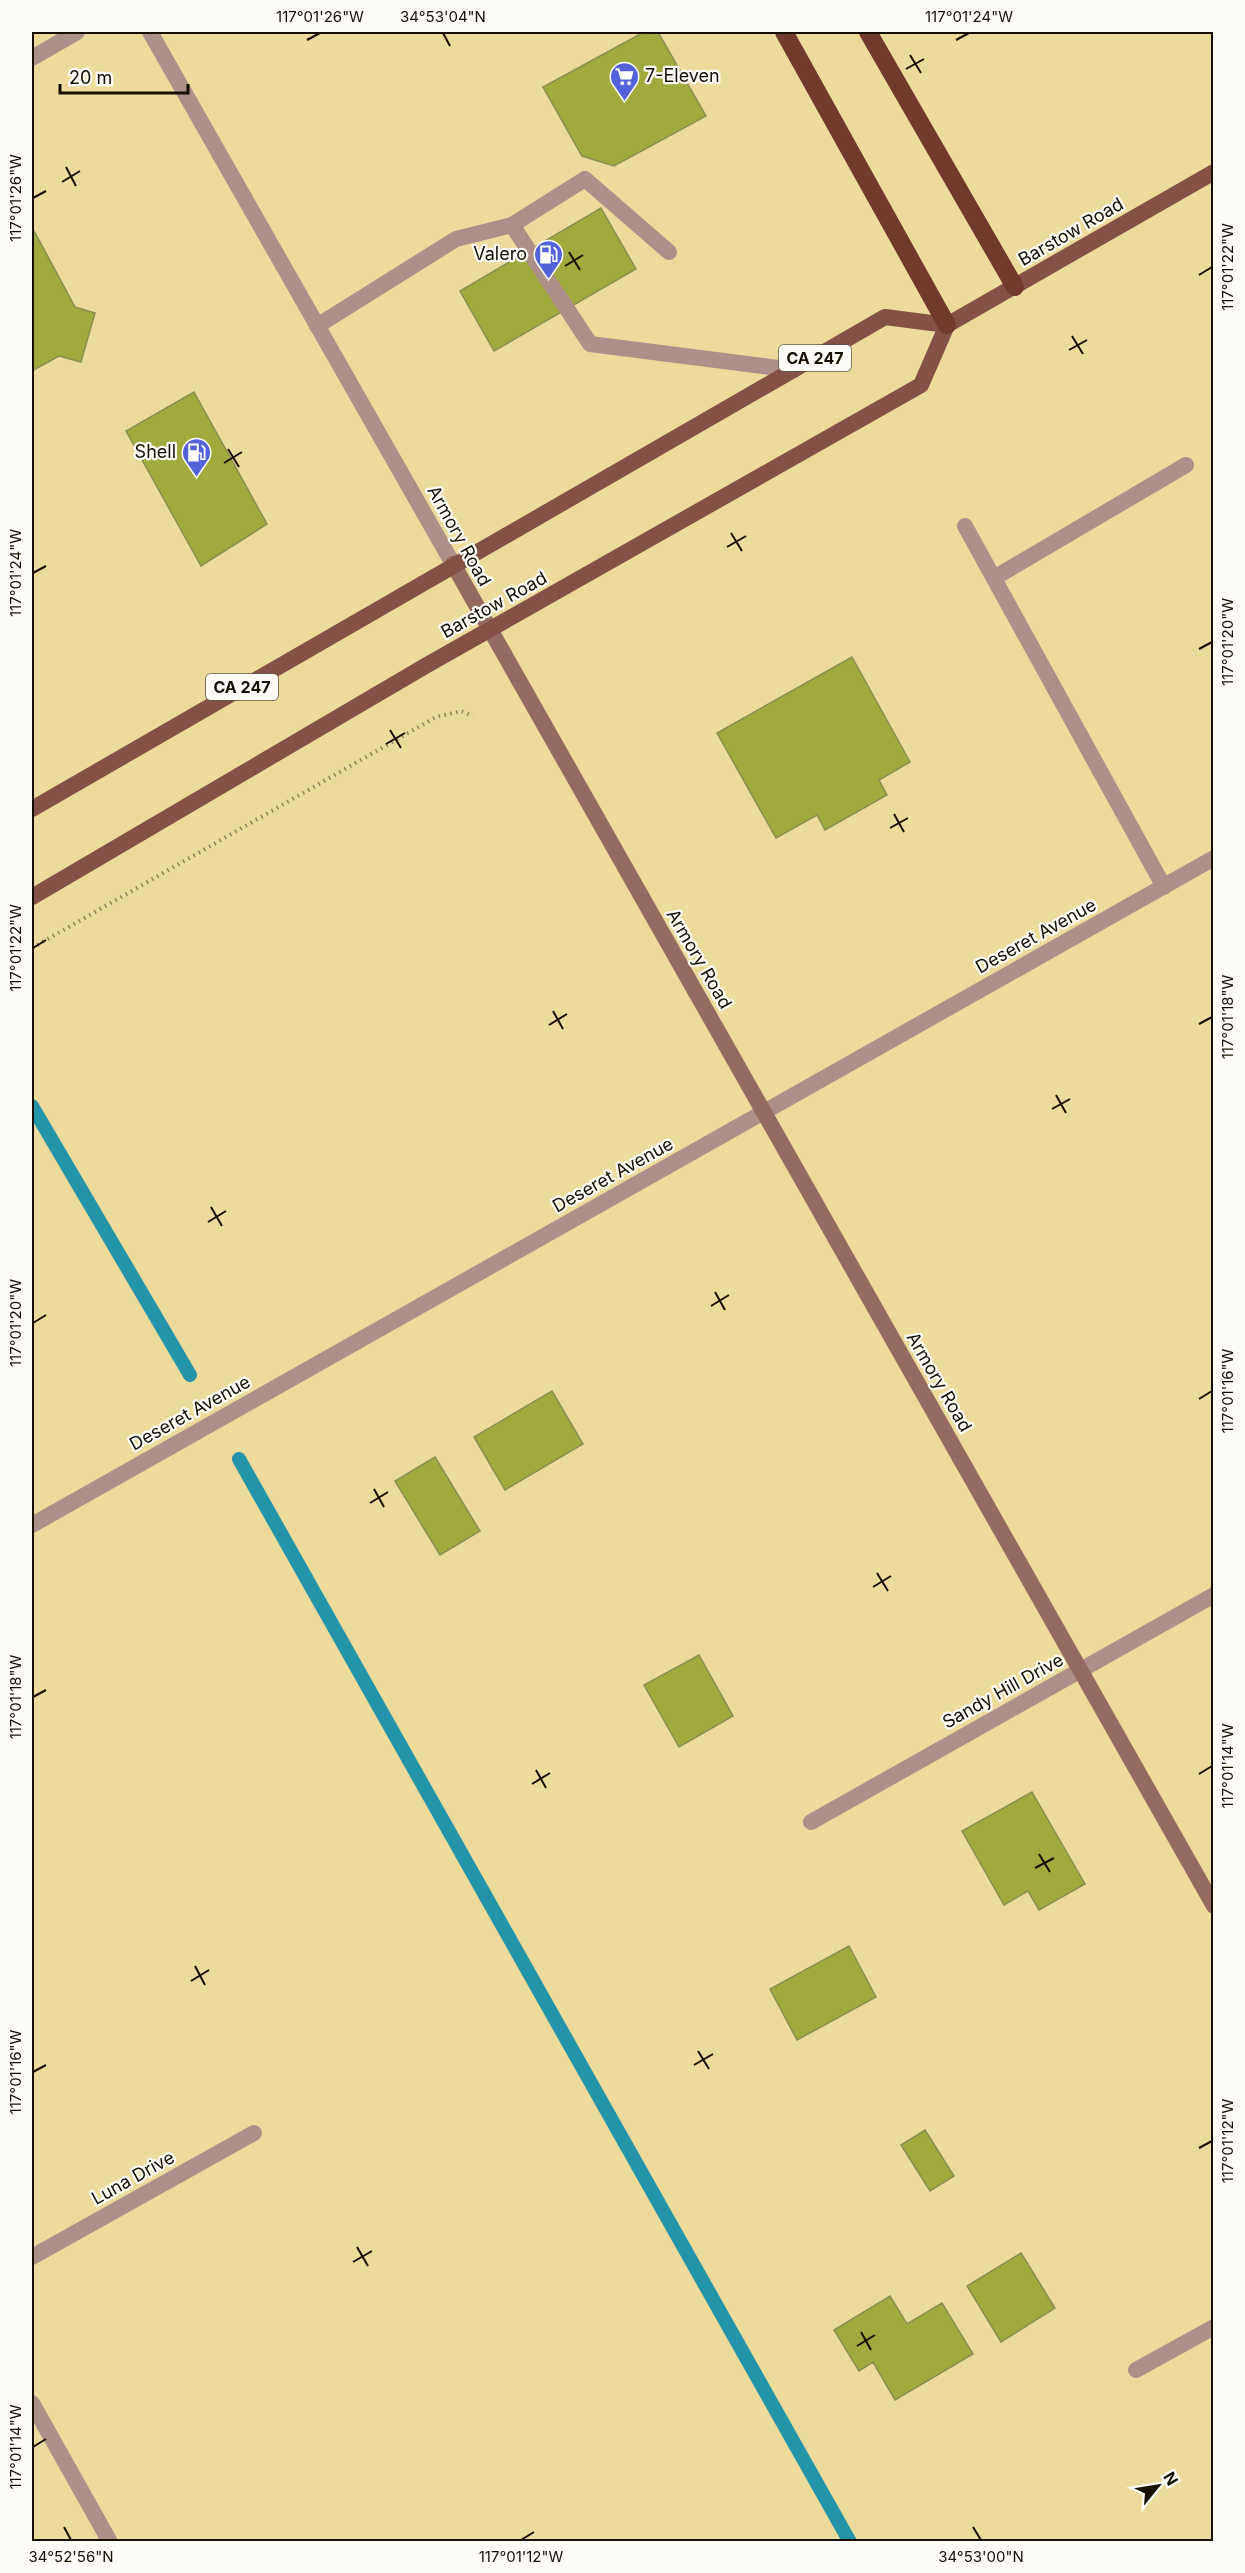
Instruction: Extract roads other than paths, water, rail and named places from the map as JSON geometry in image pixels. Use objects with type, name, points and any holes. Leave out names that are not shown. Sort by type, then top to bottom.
[{"type":"highway","points":[[784,32],[947,325]]},
{"type":"highway","points":[[868,32],[1015,287]]},
{"type":"main road","name":"Barstow Road","points":[[32,897],[490,629],[921,385],[947,325],[1214,172]]},
{"type":"main road","name":"CA 247","points":[[32,809],[453,564],[885,317],[947,325]]},
{"type":"main road","name":"Armory Road","points":[[453,564],[1214,1906]]},
{"type":"street","points":[[32,58],[77,32]]},
{"type":"street","name":"Armory Road","points":[[150,32],[453,564]]},
{"type":"street","points":[[317,326],[456,239],[512,225],[585,179],[669,252]]},
{"type":"street","points":[[512,225],[590,344],[794,369]]},
{"type":"street","points":[[994,578],[1186,465]]},
{"type":"street","points":[[965,526],[1164,886]]},
{"type":"street","name":"Deseret Avenue","points":[[32,1524],[1214,858]]},
{"type":"street","name":"Sandy Hill Drive","points":[[811,1822],[1214,1595]]},
{"type":"street","name":"Luna Drive","points":[[32,2257],[254,2133]]},
{"type":"street","points":[[1136,2370],[1214,2327]]},
{"type":"street","points":[[32,2403],[110,2541]]},
{"type":"waterway","points":[[32,1106],[190,1375]]},
{"type":"waterway","points":[[239,1459],[850,2542]]},
{"type":"place","name":"7-Eleven","points":[[624,102]]},
{"type":"place","name":"Valero","points":[[548,280]]},
{"type":"place","name":"Shell","points":[[197,478]]}]
